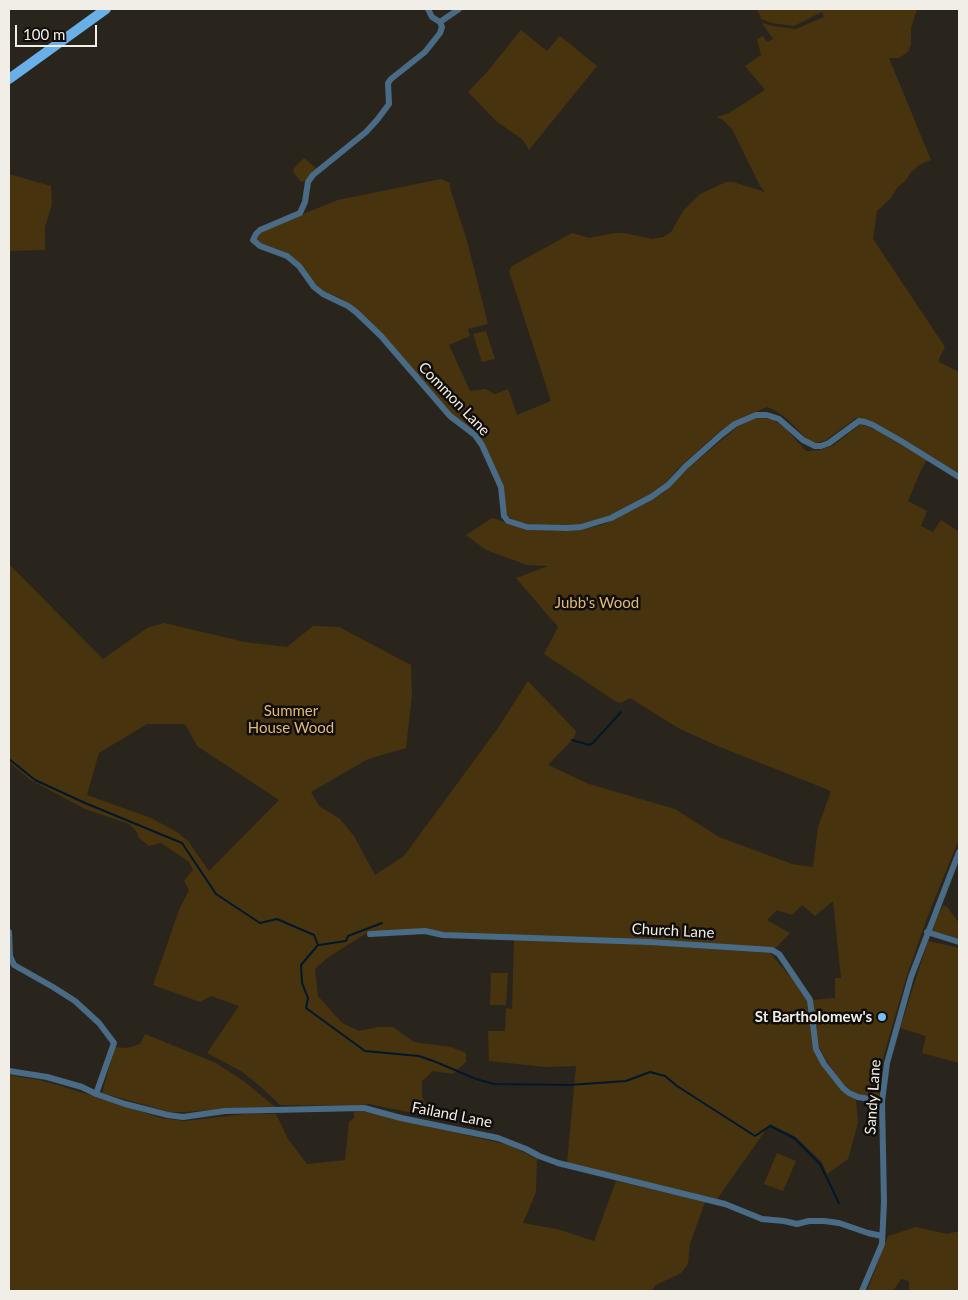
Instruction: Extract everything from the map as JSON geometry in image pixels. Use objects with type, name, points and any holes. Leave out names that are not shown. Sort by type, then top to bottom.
[{"type":"main road","points":[[9,78],[106,9]]},
{"type":"street","points":[[428,9],[432,17],[440,22],[459,9]]},
{"type":"street","name":"Common Lane","points":[[440,22],[442,27],[440,33],[425,52],[388,83],[389,104],[377,120],[366,132],[313,175],[308,182],[300,213],[260,230],[253,240],[260,246],[288,256],[299,266],[314,287],[323,294],[348,306],[361,317],[381,336],[450,416],[474,435],[482,445],[501,487],[504,516],[508,521],[527,526],[567,528],[581,527],[611,518],[651,497],[668,485],[722,434],[735,424],[756,415],[767,415],[779,419],[803,440],[815,446],[828,443],[859,421],[865,422],[901,441],[959,477]]},
{"type":"street","name":"Sandy Lane","points":[[862,1291],[882,1244],[884,1202],[882,1101],[887,1063],[911,977],[959,852]]},
{"type":"street","name":"Church Lane","points":[[370,934],[425,931],[443,935],[649,942],[772,950],[779,954],[810,1000],[816,1048],[824,1064],[849,1093],[858,1097],[882,1101]]},
{"type":"street","points":[[9,932],[10,956],[14,965],[75,1002],[99,1023],[114,1043],[96,1094]]},
{"type":"street","points":[[927,932],[959,942]]},
{"type":"street","name":"Failand Lane","points":[[9,1071],[47,1077],[96,1094],[168,1115],[183,1117],[224,1111],[364,1108],[401,1118],[498,1138],[558,1163],[725,1204],[762,1219],[797,1224],[824,1220],[839,1223],[868,1234],[882,1236]]},
{"type":"green space","points":[[757,9],[917,9],[911,28],[911,45],[908,52],[899,58],[889,58],[931,160],[921,164],[911,172],[891,198],[877,211],[873,239],[945,347],[939,362],[959,372],[959,473],[875,423],[856,418],[826,440],[817,443],[809,441],[786,418],[767,407],[737,420],[721,430],[665,483],[648,495],[610,515],[587,523],[571,525],[528,524],[514,520],[506,515],[506,505],[478,434],[446,410],[367,320],[340,298],[324,291],[313,283],[290,255],[261,244],[257,241],[257,238],[260,233],[278,224],[338,200],[441,179],[450,183],[488,324],[468,329],[470,336],[449,345],[470,391],[485,389],[495,394],[508,389],[517,415],[551,401],[509,271],[512,266],[572,233],[589,238],[615,233],[652,239],[663,237],[671,232],[683,211],[700,194],[726,182],[733,182],[765,192],[760,186],[732,129],[723,120],[716,117],[729,113],[765,90],[745,66],[761,55],[757,39],[763,36],[767,42],[773,39],[762,23],[796,29],[824,17],[822,12],[794,26],[772,23],[761,19]]},
{"type":"green space","points":[[521,30],[547,51],[560,36],[597,66],[529,150],[523,140],[496,121],[468,92]]},
{"type":"green space","points":[[304,158],[317,169],[306,180],[301,182],[293,172],[294,168]]},
{"type":"green space","points":[[9,174],[51,186],[52,204],[45,227],[45,250],[9,251]]},
{"type":"green space","points":[[486,331],[495,359],[482,362],[473,334]]},
{"type":"green space","points":[[757,418],[772,419],[785,428],[806,451],[820,450],[834,445],[861,424],[878,431],[927,460],[908,501],[927,511],[921,526],[933,532],[941,520],[959,532],[959,839],[927,918],[907,975],[881,1065],[879,1097],[859,1094],[850,1090],[840,1080],[817,1043],[813,1000],[835,998],[835,978],[841,978],[833,901],[815,916],[802,905],[792,915],[777,910],[767,920],[790,933],[776,948],[370,931],[327,958],[315,969],[318,996],[342,1023],[359,1031],[378,1027],[393,1027],[414,1042],[451,1047],[466,1053],[466,1062],[453,1074],[433,1071],[422,1081],[422,1096],[426,1105],[418,1114],[369,1104],[355,1106],[280,1105],[241,1071],[207,1053],[239,1006],[211,996],[200,1002],[153,985],[179,910],[189,890],[184,881],[193,870],[189,862],[161,843],[149,846],[139,838],[136,831],[129,824],[85,809],[29,779],[9,762],[9,564],[103,659],[147,628],[164,623],[245,642],[287,647],[313,626],[339,627],[411,665],[412,695],[406,748],[368,759],[311,792],[319,806],[340,819],[354,836],[375,875],[404,856],[498,728],[528,681],[576,731],[574,738],[548,765],[589,784],[675,809],[719,837],[792,864],[813,867],[818,827],[831,791],[680,729],[630,698],[621,703],[615,701],[544,654],[558,627],[516,578],[548,566],[527,565],[486,550],[466,535],[492,518],[529,530],[579,530],[602,525],[663,493],[692,465],[737,427]],"holes":[[[147,724],[185,724],[197,746],[279,800],[209,871],[188,841],[177,832],[151,818],[87,795],[99,753]]]},
{"type":"green space","points":[[943,905],[947,907],[959,923],[959,939],[931,930]]},
{"type":"green space","points":[[514,940],[635,944],[770,953],[795,982],[808,1002],[814,1049],[856,1100],[858,1123],[848,1159],[827,1174],[822,1162],[796,1137],[770,1124],[717,1199],[567,1163],[576,1066],[545,1067],[489,1061],[488,1031],[505,1031],[506,1008],[512,1009]]},
{"type":"green space","points":[[928,941],[959,948],[959,1063],[922,1053],[926,1036],[900,1028]]},
{"type":"green space","points":[[491,973],[508,973],[506,1005],[490,1005]]},
{"type":"green space","points":[[145,1034],[216,1063],[245,1082],[275,1107],[170,1112],[102,1093],[115,1047],[127,1048],[140,1044]]},
{"type":"green space","points":[[9,1075],[58,1085],[161,1118],[185,1121],[246,1114],[276,1114],[288,1139],[307,1164],[345,1160],[349,1122],[354,1118],[354,1112],[367,1112],[509,1145],[537,1159],[536,1192],[523,1223],[561,1230],[594,1241],[616,1181],[705,1202],[690,1244],[688,1264],[681,1273],[656,1285],[651,1291],[9,1291]]},
{"type":"green space","points":[[777,1153],[796,1161],[783,1191],[764,1184]]},
{"type":"green space","points":[[916,1227],[947,1234],[959,1231],[959,1291],[909,1291],[909,1281],[901,1279],[893,1291],[867,1291],[888,1236]]},
{"type":"waterway","points":[[572,740],[589,745],[593,743],[621,712]]},
{"type":"waterway","points":[[9,759],[35,780],[182,843],[216,894],[260,923],[277,919],[314,935],[318,945],[301,965],[302,983],[308,998],[306,1008],[365,1051],[419,1056],[476,1079],[494,1084],[569,1085],[626,1081],[650,1072],[665,1076],[677,1086],[755,1136],[770,1126],[794,1138],[820,1164],[839,1203]]},
{"type":"waterway","points":[[319,945],[346,941],[348,936],[382,923]]},
{"type":"place","name":"St Bartholomew's","points":[[882,1017]]},
{"type":"park label","name":"Jubb's Wood","points":[[597,603]]},
{"type":"park label","name":"Summer House Wood","points":[[291,720]]}]
